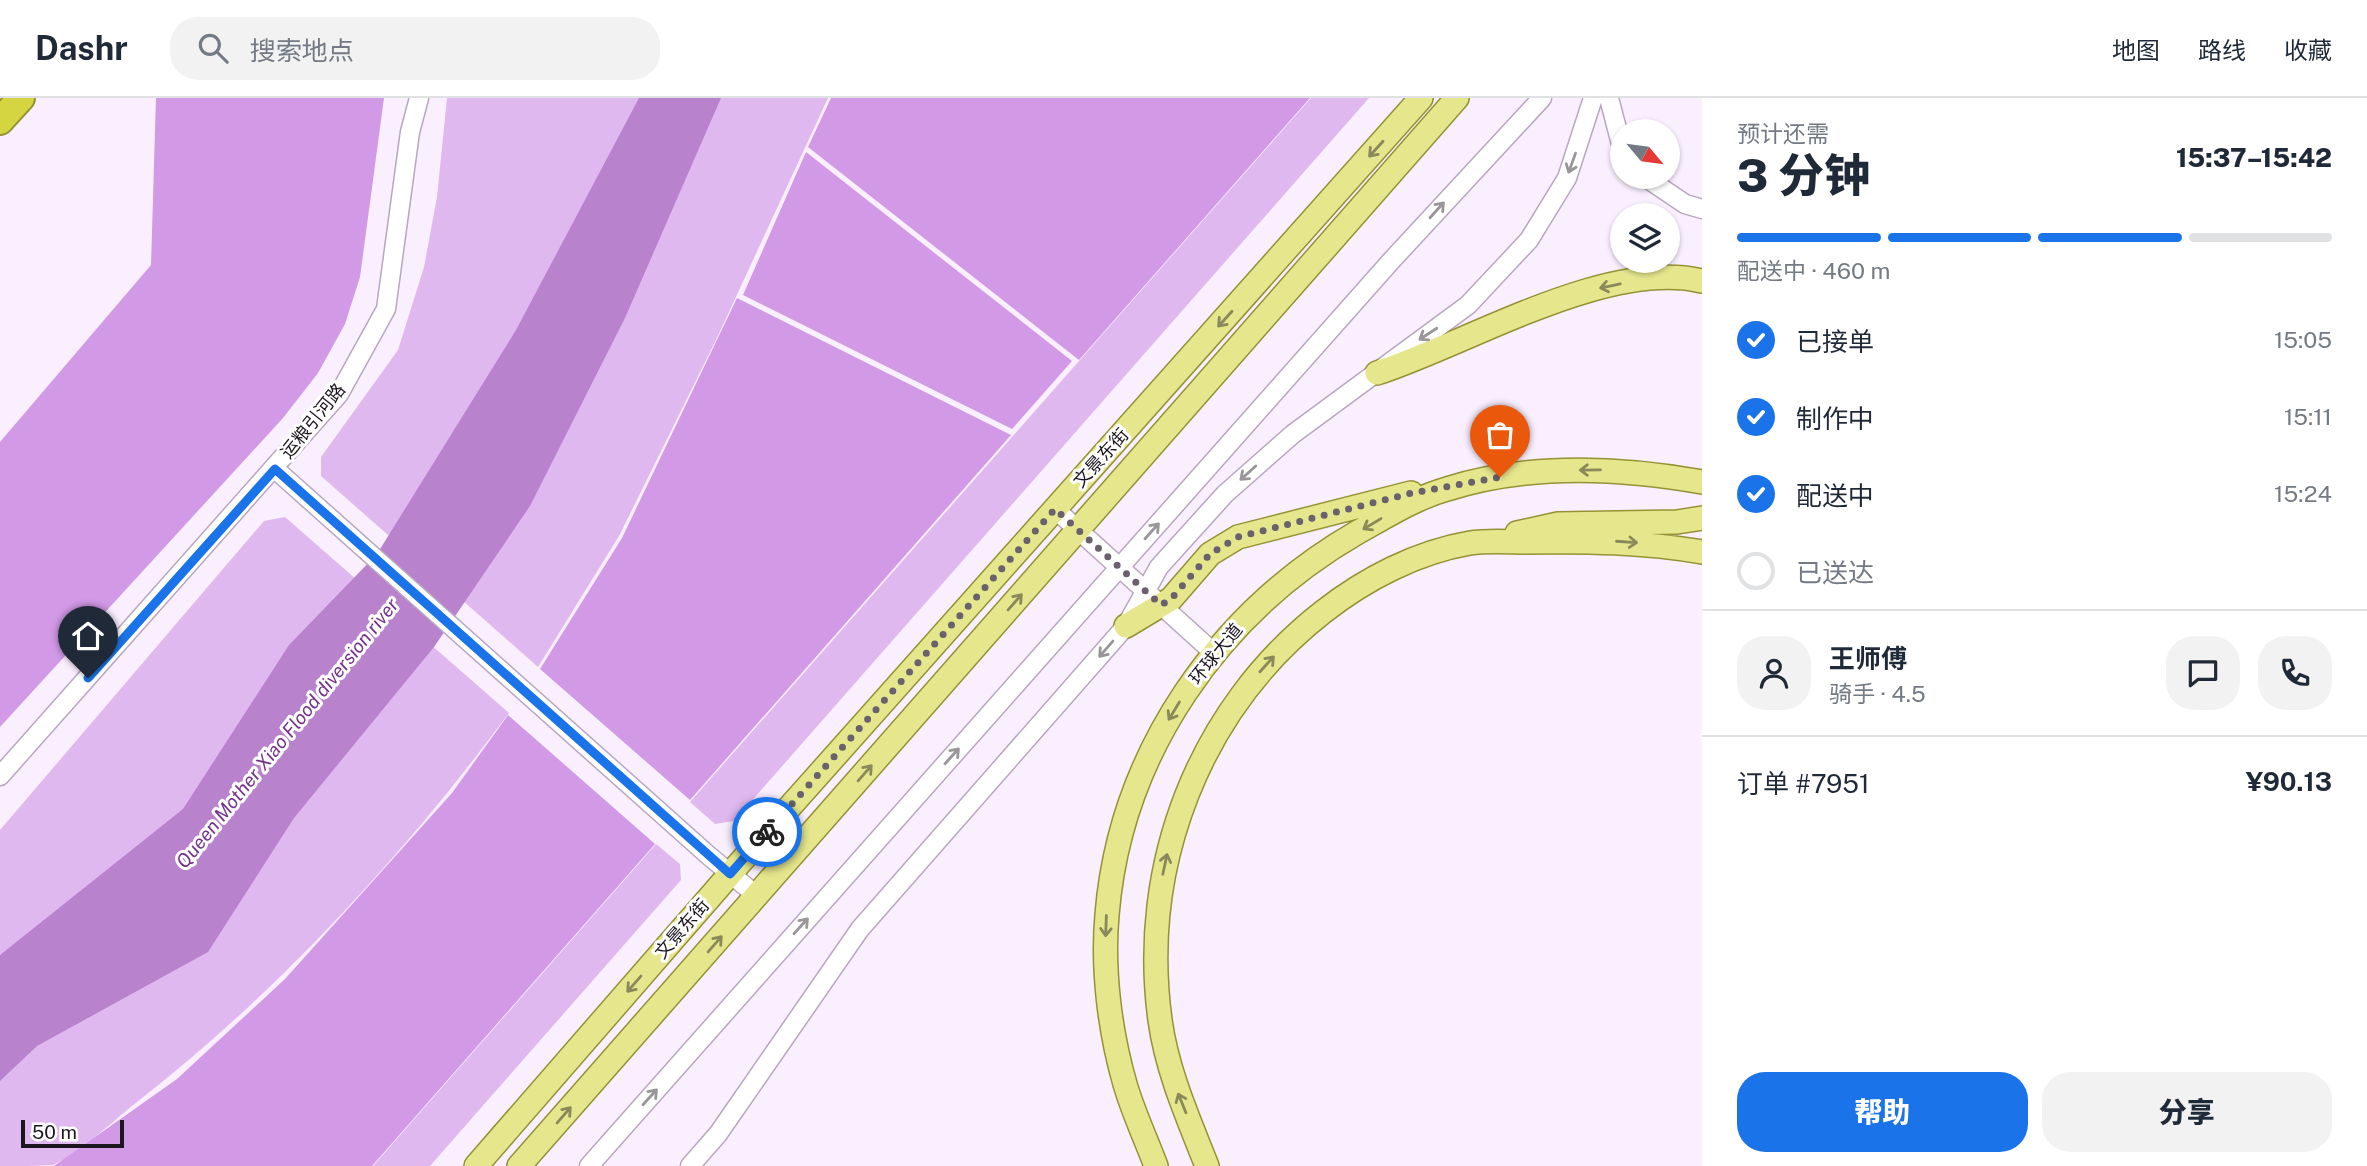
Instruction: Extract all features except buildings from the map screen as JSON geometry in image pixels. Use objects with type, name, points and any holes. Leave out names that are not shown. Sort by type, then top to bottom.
[{"type":"highway","points":[[0,121],[21,98]]},
{"type":"main road","name":"文景东街","points":[[476,1166],[730,874],[1421,98]]},
{"type":"main road","name":"文景东街","points":[[519,1166],[1457,98]]},
{"type":"main road","points":[[1377,373],[1411,362],[1532,311],[1597,289],[1645,279],[1690,278],[1702,281]]},
{"type":"main road","name":"环球大道","points":[[1156,1166],[1125,1083],[1112,1018],[1107,917],[1118,846],[1137,785],[1167,722],[1214,653],[1272,592],[1326,550],[1426,496],[1449,488],[1506,476],[1552,471],[1621,470],[1702,482]]},
{"type":"main road","points":[[1126,626],[1153,598],[1171,599],[1210,554],[1238,537],[1412,493],[1449,488]]},
{"type":"main road","points":[[1207,1166],[1177,1089],[1166,1052],[1160,1019],[1156,952],[1164,866],[1190,784],[1217,733],[1249,685],[1311,621],[1387,570],[1470,543],[1558,524],[1677,522],[1702,518]]},
{"type":"main road","points":[[1470,543],[1621,541],[1702,552]]},
{"type":"street","name":"运粮引河路","points":[[0,776],[339,394],[386,309],[410,132],[419,98]]},
{"type":"street","points":[[589,1166],[1391,261],[1542,98]]},
{"type":"street","points":[[1153,598],[1159,568],[1225,494],[1293,434],[1468,305],[1529,240],[1567,178],[1593,98]]},
{"type":"street","points":[[1609,98],[1614,119]]},
{"type":"street","points":[[1663,189],[1685,204],[1702,209]]},
{"type":"street","points":[[275,469],[485,658],[757,896]]},
{"type":"street","points":[[1055,509],[1214,653]]},
{"type":"street","points":[[690,1166],[718,1134],[860,929],[1126,626]]},
{"type":"shaded area","points":[[156,98],[384,98],[360,277],[345,324],[318,373],[283,418],[0,727],[0,442],[151,265]]},
{"type":"shaded area","points":[[447,98],[828,98],[716,340],[619,536],[538,667],[321,476],[321,457],[398,350],[424,267],[437,197]]},
{"type":"shaded area","points":[[831,98],[1310,98],[1079,360],[808,147]]},
{"type":"shaded area","points":[[1311,98],[1369,98],[734,821],[715,824],[690,802]]},
{"type":"shaded area","points":[[806,152],[1072,361],[1012,429],[743,295]]},
{"type":"shaded area","points":[[737,298],[1011,435],[690,800],[540,669],[622,538]]},
{"type":"shaded area","points":[[285,517],[509,713],[426,819],[382,870],[289,968],[240,1015],[96,1136],[63,1160],[53,1165],[0,1166],[0,830],[264,521]]},
{"type":"shaded area","points":[[508,715],[655,844],[372,1166],[54,1166],[177,1079],[285,979],[452,793]]},
{"type":"shaded area","points":[[656,844],[680,864],[681,880],[430,1166],[373,1166]]},
{"type":"water","name":"Queen Mother Xiao Flood diversion river","points":[[639,98],[721,98],[625,318],[530,506],[434,647],[294,818],[208,952],[37,1046],[0,1081],[0,955],[183,809],[289,645],[377,554],[516,330]]},
{"type":"way so far","points":[[767,832],[1055,509],[1161,605],[1171,599],[1210,554],[1238,537],[1412,493],[1500,477]]},
{"type":"route","points":[[88,678],[275,469],[730,874],[767,832]]}]
